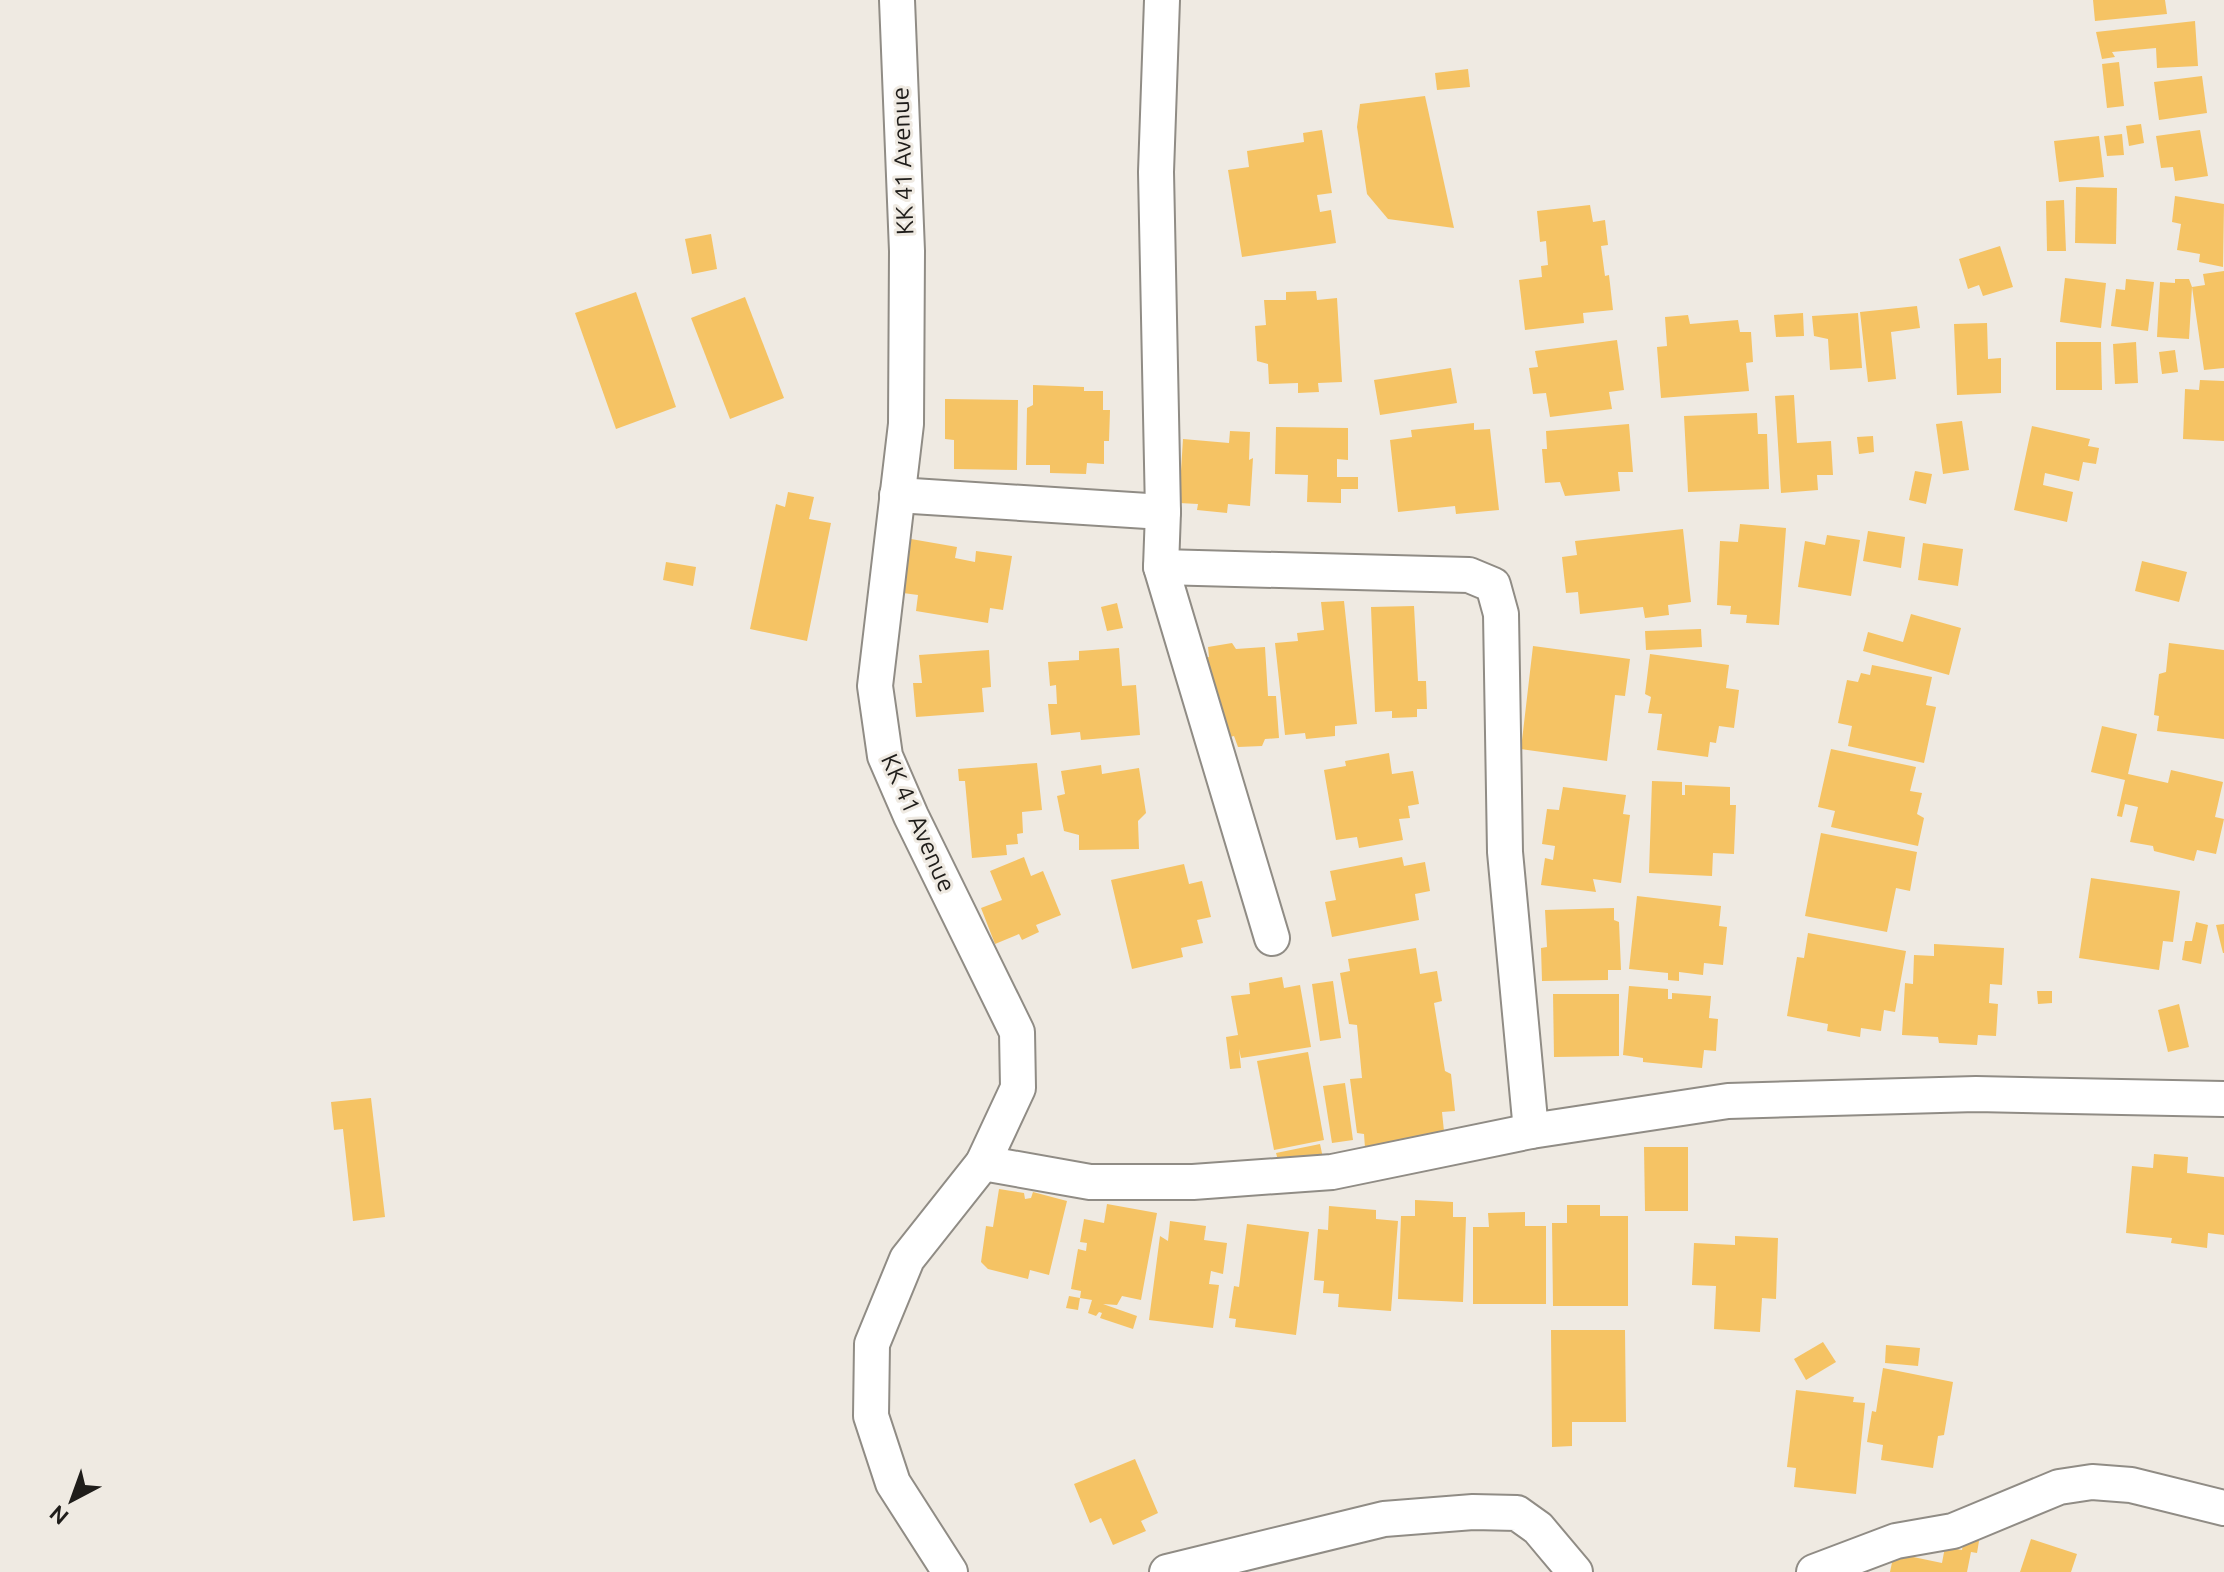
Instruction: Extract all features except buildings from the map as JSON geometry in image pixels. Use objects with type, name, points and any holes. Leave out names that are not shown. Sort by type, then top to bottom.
[{"type":"street","name":"KK 41 Avenue","points":[[897,0],[907,251],[906,424],[875,686],[885,756],[911,816],[1017,1032],[1018,1088],[983,1163],[907,1259],[872,1344],[871,1416],[893,1483],[950,1572]]},
{"type":"street","points":[[1162,0],[1156,172],[1163,512],[1161,567],[1272,938]]},
{"type":"street","points":[[897,495],[1163,512]]},
{"type":"street","points":[[1161,567],[1469,575],[1493,585],[1501,614],[1505,852],[1531,1131]]},
{"type":"street","points":[[983,1163],[1090,1182],[1193,1182],[1332,1172],[1531,1131],[1728,1101],[1976,1094],[2224,1099]]},
{"type":"street","points":[[1814,1572],[1896,1541],[1953,1531],[2059,1487],[2092,1482],[2131,1485],[2224,1508]]},
{"type":"street","points":[[1167,1572],[1384,1519],[1473,1512],[1517,1513],[1538,1528],[1575,1572]]}]
